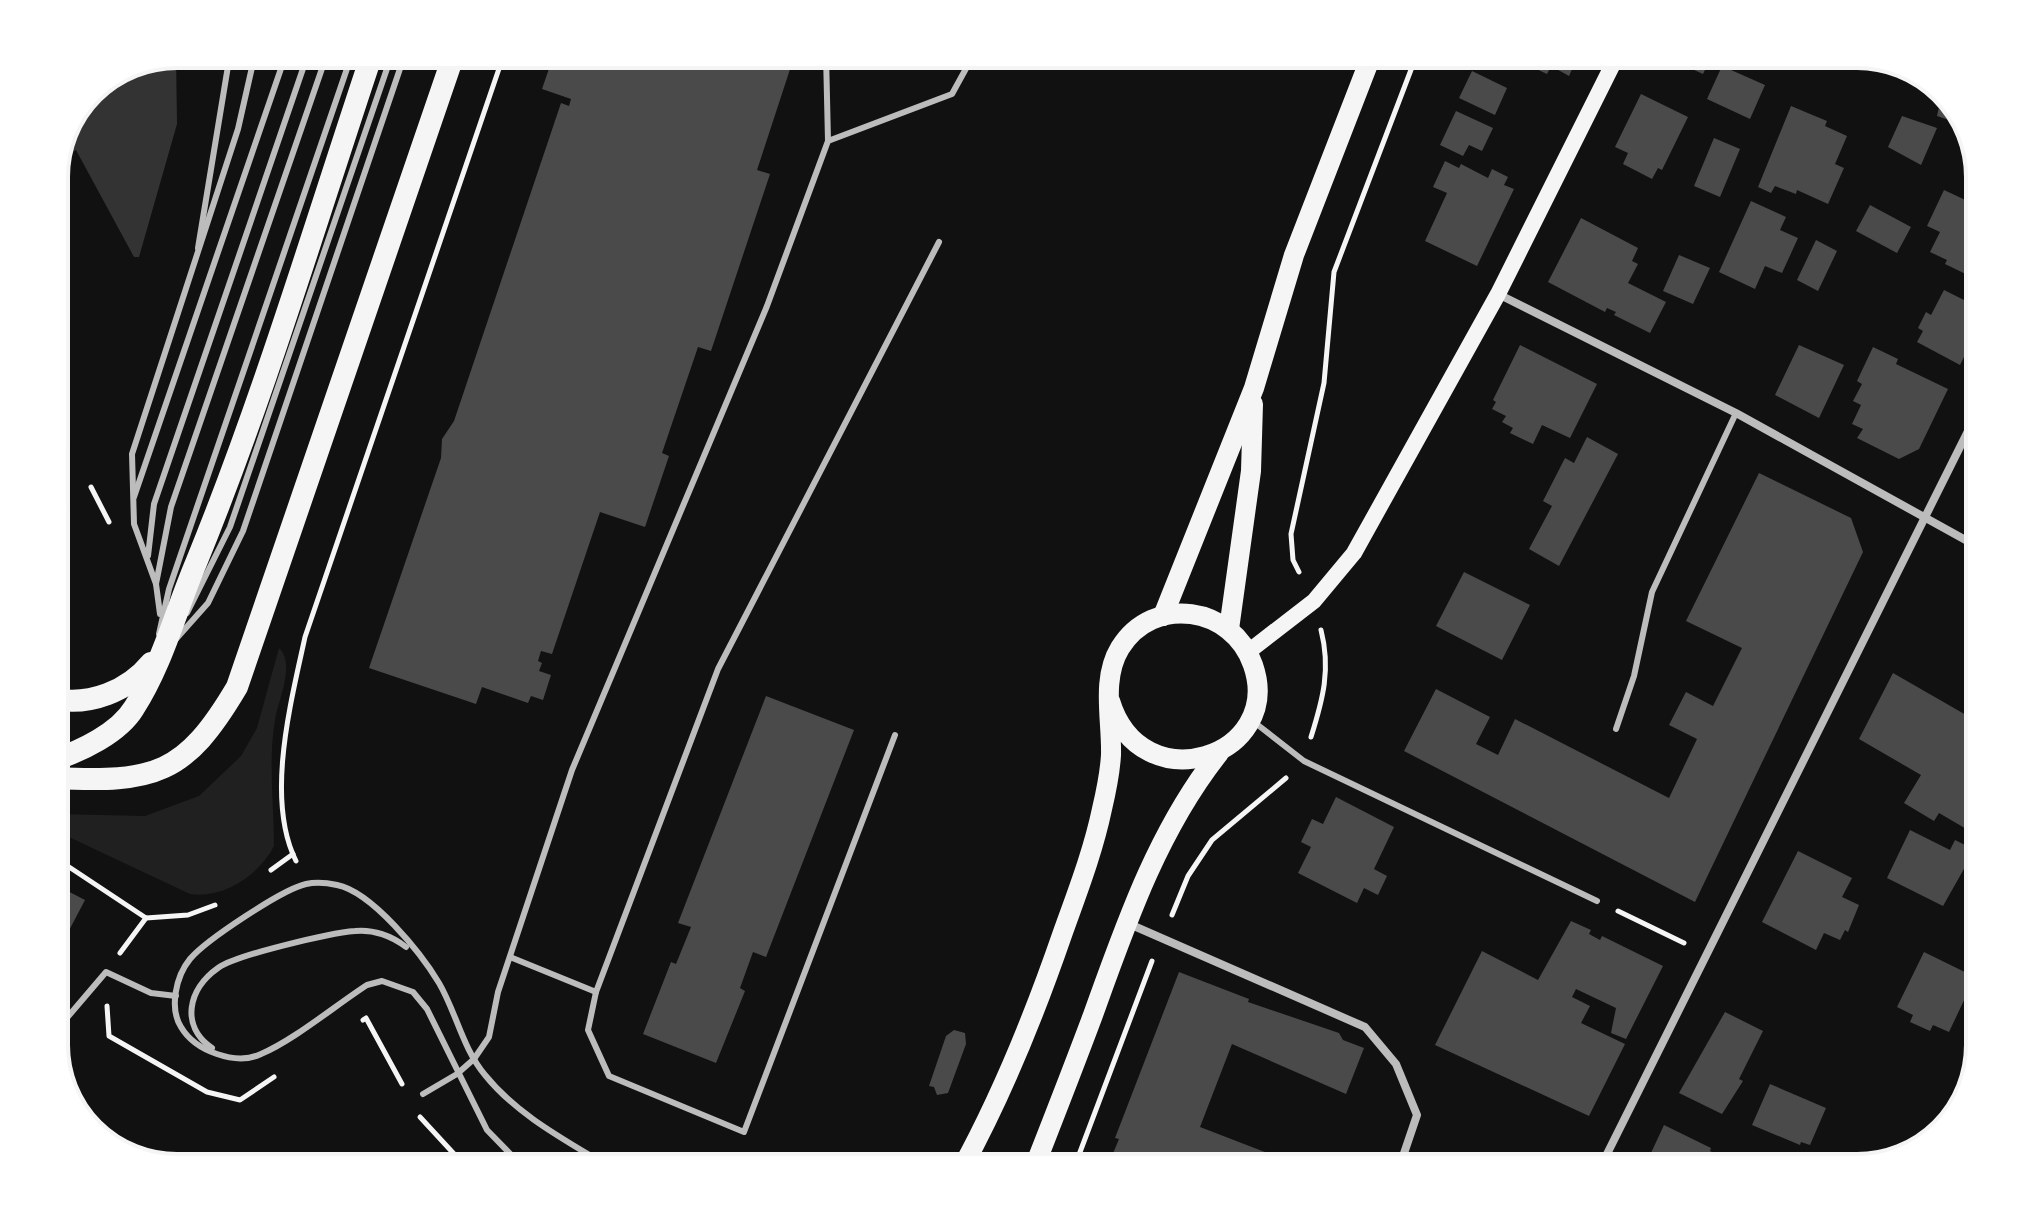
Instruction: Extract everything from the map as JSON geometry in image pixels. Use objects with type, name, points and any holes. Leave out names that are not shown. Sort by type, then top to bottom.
[{"type":"highway","points":[[68,756],[85,748],[133,710],[160,653],[214,521],[367,68]]},
{"type":"highway","points":[[68,767],[92,776],[125,779],[151,774],[181,761],[212,730],[237,687],[449,68]]},
{"type":"highway","points":[[68,700],[84,701],[124,687],[142,674],[160,653]]},
{"type":"main road","points":[[1163,616],[1254,388],[1294,255],[1367,68]]},
{"type":"main road","points":[[1248,652],[1314,601],[1354,553],[1498,294],[1611,68]]},
{"type":"main road","points":[[1229,629],[1251,471],[1254,388]]},
{"type":"main road","points":[[970,1154],[993,1111],[1037,1009],[1089,861],[1111,758],[1112,664],[1120,648],[1139,628],[1163,616],[1185,612],[1199,614],[1229,629],[1248,652],[1257,683],[1250,719],[1243,732],[1221,751],[1185,798],[1126,922],[1039,1154]]},
{"type":"main road","points":[[1110,701],[1125,733],[1152,754],[1187,761],[1221,751]]},
{"type":"street","points":[[1498,294],[1736,413],[1966,541]]},
{"type":"street","points":[[1607,1154],[1966,435]]},
{"type":"street","points":[[1126,922],[1365,1027],[1396,1064],[1417,1115],[1404,1154]]},
{"type":"lane","points":[[195,267],[227,68]]},
{"type":"lane","points":[[160,653],[156,584],[134,524],[132,454],[238,129],[252,68]]},
{"type":"lane","points":[[132,502],[281,68]]},
{"type":"lane","points":[[149,567],[147,544],[154,504],[303,68]]},
{"type":"lane","points":[[156,584],[171,507],[322,68]]},
{"type":"lane","points":[[160,619],[347,68]]},
{"type":"lane","points":[[160,653],[196,600],[230,527],[387,68]]},
{"type":"lane","points":[[160,653],[183,634],[208,603],[243,531],[400,68]]},
{"type":"lane","points":[[423,1094],[457,1074],[474,1059],[489,1037],[510,957],[572,770],[690,494],[828,141],[826,68]]},
{"type":"lane","points":[[828,141],[952,94],[966,68]]},
{"type":"lane","points":[[895,735],[744,1132],[609,1076],[588,1030],[596,992],[718,669],[939,242]]},
{"type":"lane","points":[[1616,729],[1634,676],[1652,592],[1736,413]]},
{"type":"lane","points":[[1250,719],[1304,761],[1597,901]]},
{"type":"lane","points":[[510,1154],[487,1130],[427,1009],[413,992],[382,981],[367,985],[260,1055],[238,1058],[204,1048],[181,1028],[174,1009],[190,959],[284,893],[308,884],[336,884],[376,905],[424,963],[439,983],[474,1059],[486,1076],[537,1123],[588,1154]]},
{"type":"lane","points":[[226,1056],[197,1035],[189,1019],[193,994],[219,966],[355,931],[393,937],[424,963]]},
{"type":"lane","points":[[510,957],[596,992]]},
{"type":"lane","points":[[68,1017],[106,972],[151,993],[176,996]]},
{"type":"path","points":[[269,871],[293,854],[282,805],[285,753],[305,637],[499,68]]},
{"type":"path","points":[[1079,1154],[1188,876],[1212,840],[1304,761],[1325,691],[1327,654],[1314,601],[1293,560],[1291,534],[1324,383],[1334,272],[1412,68]]},
{"type":"path","points":[[68,866],[146,918],[188,915],[219,903]]},
{"type":"path","points":[[1597,901],[1707,954]]},
{"type":"path","points":[[106,972],[146,918]]},
{"type":"shaded area","points":[[176,68],[177,124],[139,257],[134,257],[76,150],[71,153],[86,116],[116,86],[155,70]]},
{"type":"shaded area","points":[[279,648],[284,655],[286,673],[273,735],[274,846],[259,866],[239,883],[215,893],[190,894],[68,837],[68,814],[145,816],[199,796],[241,756],[257,728]]},
{"type":"building","points":[[549,68],[790,68],[757,170],[770,174],[711,351],[698,347],[662,453],[669,456],[645,527],[600,512],[552,654],[541,651],[539,671],[551,675],[543,700],[531,696],[528,703],[482,687],[476,704],[369,668],[441,458],[442,439],[454,421],[561,103],[569,106],[571,99],[542,89]]},
{"type":"building","points":[[1534,68],[1550,68],[1547,74]]},
{"type":"building","points":[[1555,68],[1573,68],[1569,76]]},
{"type":"building","points":[[1690,68],[1706,68],[1703,74]]},
{"type":"building","points":[[1721,68],[1765,85],[1750,119],[1707,99]]},
{"type":"building","points":[[1472,71],[1507,88],[1495,115],[1459,98]]},
{"type":"building","points":[[1641,94],[1688,117],[1662,170],[1658,168],[1652,179],[1623,164],[1628,153],[1615,147]]},
{"type":"building","points":[[1791,106],[1827,121],[1825,126],[1847,136],[1835,164],[1844,168],[1828,204],[1797,190],[1796,194],[1775,186],[1771,193],[1758,187]]},
{"type":"building","points":[[1939,106],[1950,120],[1937,116]]},
{"type":"building","points":[[1456,111],[1493,128],[1482,151],[1469,145],[1463,156],[1440,145]]},
{"type":"building","points":[[1902,116],[1937,128],[1921,165],[1888,147]]},
{"type":"building","points":[[1714,138],[1740,149],[1720,197],[1694,186]]},
{"type":"building","points":[[1445,161],[1459,168],[1461,164],[1488,178],[1492,169],[1508,177],[1504,185],[1514,189],[1477,266],[1425,241],[1447,193],[1433,187]]},
{"type":"building","points":[[1944,190],[1966,200],[1966,274],[1930,252],[1940,232],[1927,226]]},
{"type":"building","points":[[1751,201],[1786,217],[1780,230],[1798,238],[1782,273],[1765,266],[1755,289],[1719,272]]},
{"type":"building","points":[[1870,205],[1911,227],[1897,253],[1856,231]]},
{"type":"building","points":[[1581,218],[1638,248],[1632,261],[1638,264],[1628,283],[1666,302],[1650,333],[1614,315],[1616,312],[1607,308],[1605,312],[1548,282]]},
{"type":"building","points":[[1816,240],[1837,251],[1818,291],[1797,280]]},
{"type":"building","points":[[1679,255],[1710,268],[1693,304],[1663,291]]},
{"type":"building","points":[[1944,290],[1966,301],[1966,353],[1960,365],[1917,342],[1923,331],[1918,328],[1926,312],[1931,315]]},
{"type":"building","points":[[1520,345],[1597,384],[1570,438],[1542,425],[1533,444],[1510,433],[1513,428],[1502,422],[1506,416],[1492,409],[1496,402],[1493,400]]},
{"type":"building","points":[[1799,345],[1844,365],[1819,418],[1775,395]]},
{"type":"building","points":[[1873,347],[1898,359],[1896,364],[1948,389],[1919,449],[1899,459],[1857,438],[1863,429],[1852,424],[1861,405],[1853,401],[1862,384],[1857,381]]},
{"type":"building","points":[[1587,437],[1618,454],[1559,566],[1529,549],[1552,506],[1543,501],[1565,458],[1574,463]]},
{"type":"building","points":[[1759,473],[1851,518],[1863,552],[1695,902],[1404,751],[1436,689],[1490,717],[1476,744],[1498,755],[1515,719],[1669,798],[1697,739],[1669,725],[1686,692],[1713,706],[1742,648],[1686,621]]},
{"type":"building","points":[[1464,572],[1530,605],[1502,660],[1436,626]]},
{"type":"building","points":[[1893,673],[1966,715],[1966,829],[1939,813],[1934,821],[1904,803],[1921,775],[1859,739]]},
{"type":"building","points":[[766,696],[854,730],[766,957],[753,952],[740,988],[745,991],[716,1063],[643,1034],[671,962],[676,964],[691,927],[678,923]]},
{"type":"building","points":[[1336,797],[1394,827],[1374,869],[1387,876],[1378,895],[1364,888],[1357,903],[1298,873],[1311,847],[1301,842],[1312,819],[1323,824]]},
{"type":"building","points":[[1910,830],[1950,850],[1955,840],[1966,846],[1966,865],[1943,906],[1887,878]]},
{"type":"building","points":[[1798,851],[1852,878],[1842,897],[1859,905],[1848,932],[1845,930],[1840,940],[1824,933],[1816,950],[1762,922]]},
{"type":"building","points":[[68,891],[85,900],[68,932]]},
{"type":"building","points":[[1571,921],[1591,930],[1589,934],[1600,940],[1602,936],[1663,966],[1626,1039],[1611,1033],[1616,1008],[1576,989],[1572,997],[1590,1006],[1581,1023],[1625,1044],[1589,1116],[1435,1045],[1482,951],[1538,980]]},
{"type":"building","points":[[1924,952],[1966,973],[1966,996],[1949,1032],[1933,1025],[1930,1031],[1910,1022],[1913,1015],[1897,1007]]},
{"type":"building","points":[[1179,972],[1249,999],[1248,1002],[1339,1033],[1343,1040],[1364,1048],[1346,1094],[1232,1044],[1200,1127],[1270,1154],[1113,1154],[1119,1139],[1115,1138]]},
{"type":"building","points":[[1725,1012],[1763,1031],[1739,1079],[1743,1081],[1722,1114],[1679,1093]]},
{"type":"building","points":[[954,1030],[965,1033],[966,1044],[948,1093],[937,1095],[934,1087],[929,1086],[946,1036]]},
{"type":"building","points":[[1770,1084],[1826,1108],[1810,1145],[1801,1142],[1800,1145],[1752,1125]]},
{"type":"building","points":[[1664,1125],[1711,1148],[1710,1151],[1715,1154],[1651,1154]]}]
